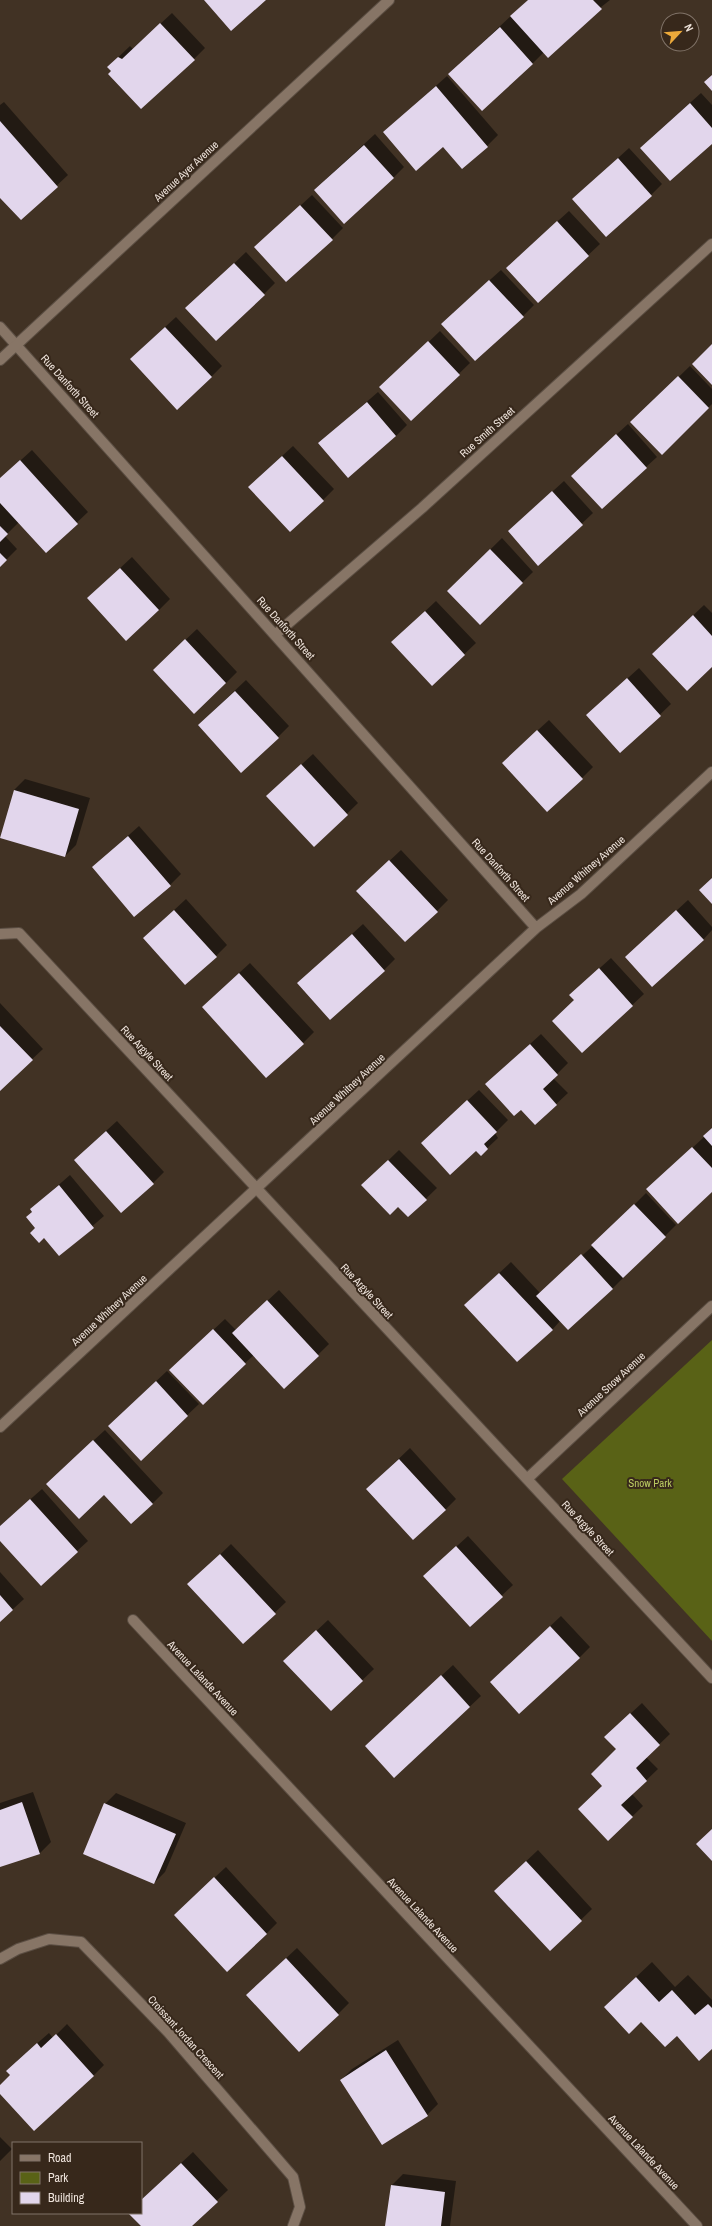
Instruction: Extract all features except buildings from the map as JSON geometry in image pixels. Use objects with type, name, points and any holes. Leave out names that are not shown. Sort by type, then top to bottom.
[{"type":"street","name":"Avenue Ayer Avenue","points":[[0,360],[389,0]]},
{"type":"street","name":"Rue Smith Street","points":[[276,634],[422,508],[712,244]]},
{"type":"street","name":"Rue Danforth Street","points":[[0,327],[17,344],[276,634],[536,928]]},
{"type":"street","name":"Avenue Whitney Avenue","points":[[0,1427],[257,1190],[536,928],[581,894],[712,772]]},
{"type":"street","name":"Rue Argyle Street","points":[[0,934],[19,933],[712,1678]]},
{"type":"street","name":"Avenue Snow Avenue","points":[[527,1479],[712,1306]]},
{"type":"street","name":"Avenue Lalande Avenue","points":[[132,1620],[697,2226]]},
{"type":"street","name":"Croissant Jordan Crescent","points":[[0,1959],[18,1949],[49,1939],[80,1942],[168,2032],[293,2177],[300,2207],[293,2226]]},
{"type":"green space","name":"Snow Park","points":[[712,1340],[712,1641],[562,1479]]}]
